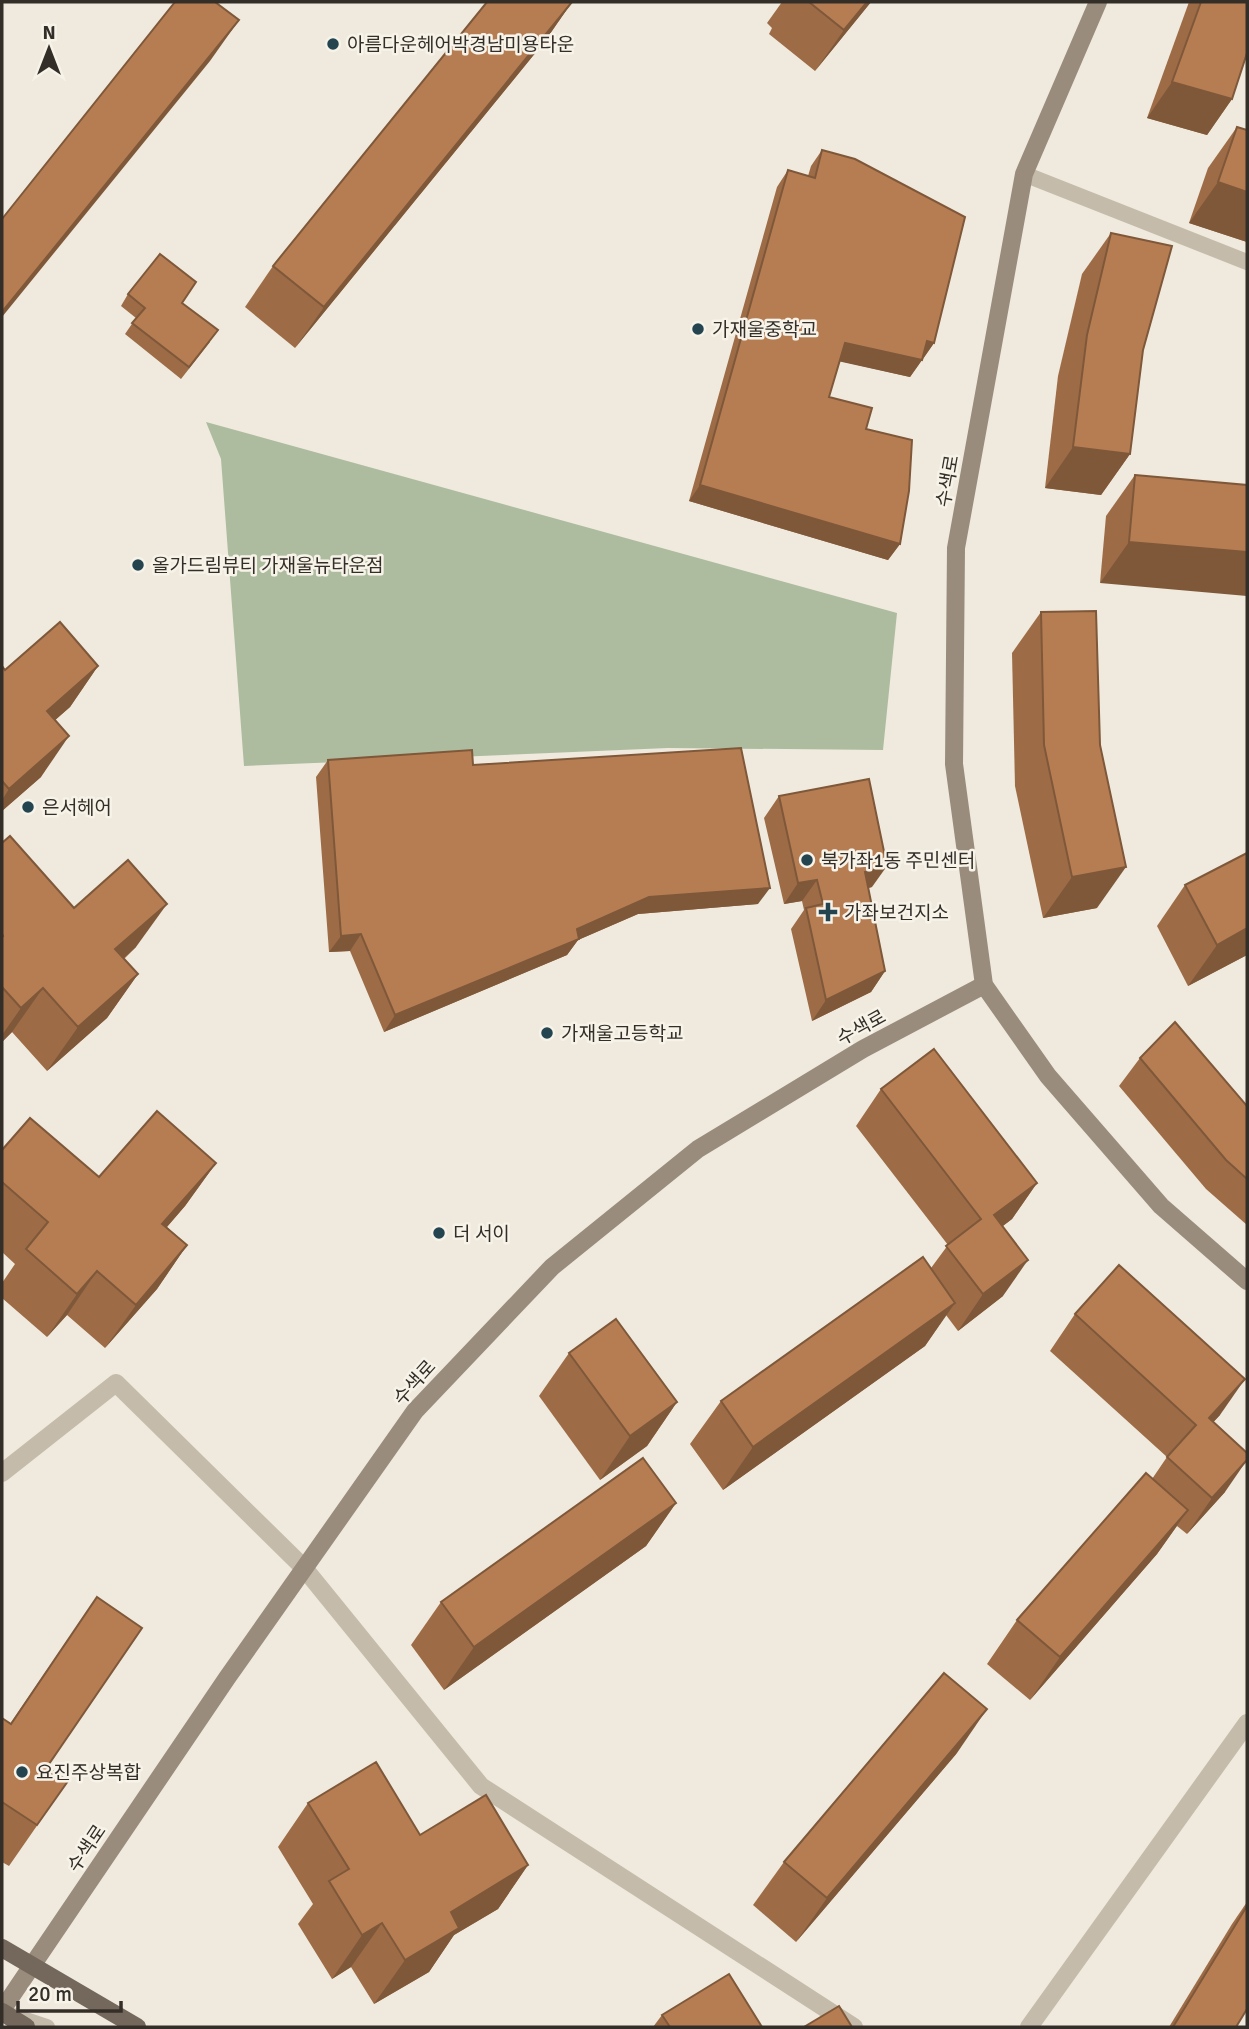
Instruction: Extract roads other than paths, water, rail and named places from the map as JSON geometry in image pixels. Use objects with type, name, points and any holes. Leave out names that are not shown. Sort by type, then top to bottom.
[{"type":"main road","points":[[2,1948],[137,2027]]},
{"type":"main road","points":[[2,2011],[26,2027]]},
{"type":"street","name":"수색로","points":[[1098,2],[1024,174],[956,548],[954,764],[984,985],[1048,1076],[1161,1206],[1247,1281]]},
{"type":"street","name":"수색로","points":[[2,2011],[304,1568],[415,1411],[552,1267],[698,1149],[863,1049],[984,985]]},
{"type":"street","points":[[2,1473],[116,1383],[304,1568],[481,1786],[854,2027]]},
{"type":"street","points":[[1029,2027],[1247,1723]]},
{"type":"lane","points":[[1024,174],[1247,262]]},
{"type":"lane","points":[[2,2011],[47,2027]]},
{"type":"place","name":"아름다운헤어박경남미용타운","points":[[333,44]]},
{"type":"place","name":"가재울중학교","points":[[698,329]]},
{"type":"place","name":"올가드림뷰티 가재울뉴타운점","points":[[138,565]]},
{"type":"place","name":"은서헤어","points":[[28,807]]},
{"type":"place","name":"북가좌1동 주민센터","points":[[807,860]]},
{"type":"place","name":"가좌보건지소","points":[[828,912]]},
{"type":"place","name":"가재울고등학교","points":[[547,1033]]},
{"type":"place","name":"더 서이","points":[[439,1233]]},
{"type":"place","name":"요진주상복합","points":[[22,1772]]}]
